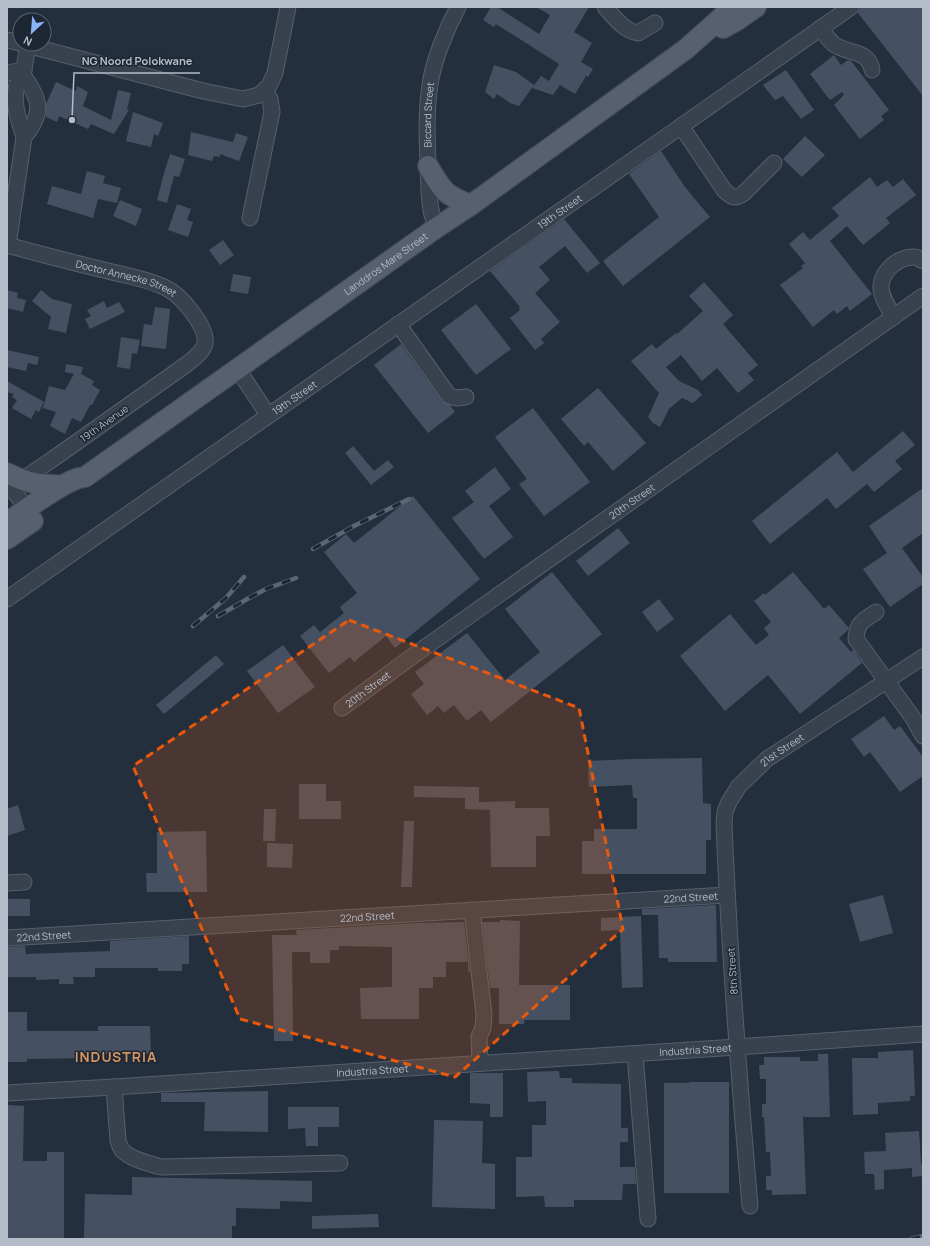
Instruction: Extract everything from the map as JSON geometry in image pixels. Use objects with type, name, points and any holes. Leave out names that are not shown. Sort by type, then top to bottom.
[{"type":"main road","name":"Landdros Mare Street","points":[[7,539],[30,514],[64,485],[77,478],[85,477],[237,368],[471,205],[686,49],[733,7]]},
{"type":"main road","name":"Landdros Mare Street","points":[[686,49],[736,21],[756,7]]},
{"type":"main road","points":[[428,166],[443,190],[455,199],[471,205]]},
{"type":"main road","name":"Landdros Mare Street","points":[[7,523],[30,514],[83,484],[85,477]]},
{"type":"main road","points":[[11,482],[42,485],[64,485]]},
{"type":"street","points":[[52,51],[203,91],[243,99],[259,95],[269,86],[275,73],[288,7]]},
{"type":"street","name":"Biccard Street","points":[[436,228],[431,209],[426,130],[430,83],[441,46],[458,7]]},
{"type":"street","points":[[605,7],[630,31],[638,33],[654,23]]},
{"type":"street","name":"19th Street","points":[[7,599],[851,7]]},
{"type":"street","points":[[820,28],[833,44],[867,58],[871,63],[872,70]]},
{"type":"street","points":[[8,245],[24,137],[18,121],[16,94],[18,84],[24,72],[24,52]]},
{"type":"street","points":[[7,73],[24,72]]},
{"type":"street","points":[[24,72],[35,93],[38,105],[38,114],[33,126],[24,137]]},
{"type":"street","points":[[250,218],[272,112],[270,99],[265,91]]},
{"type":"street","points":[[681,126],[724,190],[730,196],[740,197],[774,163]]},
{"type":"street","name":"Doctor Annecke Street","points":[[8,245],[167,288],[180,297],[190,308],[201,327],[205,337],[205,345],[198,354]]},
{"type":"street","points":[[894,317],[884,300],[881,286],[886,271],[904,258],[916,257],[923,261]]},
{"type":"street","name":"20th Street","points":[[342,708],[505,590],[923,296]]},
{"type":"street","points":[[398,324],[449,396],[457,398],[466,397]]},
{"type":"street","name":"19th Avenue","points":[[11,482],[168,378],[198,354]]},
{"type":"street","name":"19th Street","points":[[237,368],[268,415]]},
{"type":"street","points":[[11,482],[30,514]]},
{"type":"street","points":[[876,612],[860,623],[857,630],[856,639],[913,718],[923,736]]},
{"type":"street","name":"21st Street","points":[[727,895],[724,823],[725,812],[729,802],[739,786],[767,759],[923,657]]},
{"type":"street","points":[[7,883],[24,882]]},
{"type":"street","name":"22nd Street","points":[[7,938],[727,895]]},
{"type":"street","name":"8th Street","points":[[727,895],[737,1047],[750,1206]]},
{"type":"street","points":[[472,910],[484,1015],[483,1028],[479,1037],[480,1063]]},
{"type":"street","name":"Industria Street","points":[[7,1093],[635,1054],[923,1034]]},
{"type":"street","points":[[635,1054],[648,1219]]},
{"type":"street","points":[[114,1087],[118,1141],[121,1149],[130,1156],[143,1162],[161,1167],[340,1162]]},
{"type":"highlighted area","points":[[349,620],[579,708],[623,929],[455,1077],[240,1019],[133,766]]},
{"type":"building","points":[[491,7],[497,7],[539,34],[550,15],[536,7],[589,7],[574,32],[592,43],[581,62],[593,69],[588,77],[586,76],[575,94],[560,85],[553,95],[532,88],[541,76],[549,81],[559,64],[496,24],[494,27],[483,20]]},
{"type":"building","points":[[860,7],[923,7],[923,96],[858,13]]},
{"type":"building","points":[[834,55],[841,65],[848,60],[851,61],[889,110],[881,116],[884,120],[860,139],[834,105],[844,95],[842,92],[830,100],[810,74]]},
{"type":"building","points":[[494,65],[516,72],[534,85],[519,106],[510,103],[497,94],[494,99],[485,92]]},
{"type":"building","points":[[786,70],[814,110],[801,119],[783,96],[775,100],[763,85]]},
{"type":"building","points":[[56,82],[76,91],[77,86],[88,92],[83,106],[111,120],[118,90],[131,93],[127,109],[129,110],[114,134],[91,124],[88,129],[59,116],[57,122],[46,117],[46,104]]},
{"type":"building","points":[[133,112],[163,123],[158,136],[154,134],[151,147],[126,141]]},
{"type":"building","points":[[191,132],[233,142],[236,133],[248,137],[239,161],[220,154],[220,157],[214,156],[212,161],[188,155]]},
{"type":"building","points":[[805,136],[825,155],[802,177],[783,159]]},
{"type":"building","points":[[661,151],[685,187],[710,217],[623,286],[603,261],[659,217],[629,174]]},
{"type":"building","points":[[170,154],[185,159],[179,177],[174,176],[167,203],[157,200]]},
{"type":"building","points":[[87,171],[105,176],[103,183],[121,188],[117,203],[98,199],[93,218],[47,204],[52,186],[81,194]]},
{"type":"building","points":[[870,177],[877,187],[887,180],[893,187],[903,179],[916,195],[886,218],[890,223],[863,245],[847,226],[830,241],[872,294],[850,311],[847,306],[837,314],[834,310],[813,327],[780,285],[803,268],[801,266],[805,263],[789,244],[803,232],[810,240],[839,216],[832,208]]},
{"type":"building","points":[[120,200],[142,209],[136,226],[113,216]]},
{"type":"building","points":[[177,204],[191,209],[187,220],[193,222],[188,237],[168,230]]},
{"type":"building","points":[[564,219],[600,263],[587,273],[565,246],[539,267],[550,280],[535,293],[560,322],[541,339],[544,343],[535,350],[510,318],[520,310],[520,307],[490,271]]},
{"type":"building","points":[[223,240],[234,255],[220,265],[209,250]]},
{"type":"building","points":[[233,274],[251,277],[248,294],[230,291]]},
{"type":"building","points":[[704,282],[733,315],[723,324],[758,365],[748,373],[754,380],[738,393],[717,368],[702,381],[681,355],[666,367],[679,381],[698,390],[702,395],[693,403],[682,398],[669,409],[660,427],[653,423],[648,417],[659,393],[631,361],[652,344],[656,349],[676,333],[677,334],[703,311],[689,296]]},
{"type":"building","points":[[7,290],[18,293],[17,298],[26,300],[23,312],[7,308]]},
{"type":"building","points":[[41,290],[52,299],[72,304],[66,333],[48,329],[51,317],[32,301]]},
{"type":"building","points":[[104,301],[107,308],[119,302],[125,312],[90,329],[85,319],[91,316],[87,310]]},
{"type":"building","points":[[476,304],[511,349],[476,375],[441,330]]},
{"type":"building","points":[[155,307],[170,309],[166,349],[141,346],[144,324],[152,325]]},
{"type":"building","points":[[121,337],[140,340],[137,354],[132,353],[130,369],[117,367]]},
{"type":"building","points":[[401,344],[442,401],[450,405],[455,412],[428,433],[374,365]]},
{"type":"building","points":[[7,350],[39,357],[37,365],[28,363],[26,371],[7,367]]},
{"type":"building","points":[[66,364],[83,367],[81,374],[94,381],[92,385],[100,390],[81,422],[72,418],[65,434],[50,426],[56,412],[43,408],[49,386],[65,390],[74,374],[65,372]]},
{"type":"building","points":[[7,381],[44,402],[39,412],[36,410],[31,419],[12,408],[17,400],[12,397],[14,394],[7,392]]},
{"type":"building","points":[[598,388],[646,443],[613,471],[588,442],[584,446],[561,419]]},
{"type":"building","points":[[533,408],[590,482],[544,516],[519,484],[527,479],[495,437]]},
{"type":"building","points":[[903,431],[915,445],[895,461],[902,469],[874,492],[867,484],[836,509],[827,498],[770,544],[752,521],[837,452],[853,472]]},
{"type":"building","points":[[353,446],[374,471],[388,460],[394,467],[371,485],[345,453]]},
{"type":"building","points":[[495,467],[511,489],[489,506],[513,537],[484,559],[452,518],[474,502],[465,491]]},
{"type":"building","points":[[923,488],[923,533],[902,548],[923,577],[923,584],[890,607],[863,569],[887,553],[869,526]]},
{"type":"building","points":[[413,496],[480,579],[395,648],[386,636],[354,662],[350,657],[329,673],[300,636],[314,625],[320,632],[344,613],[340,607],[357,593],[324,552],[346,534],[354,543]]},
{"type":"building","points":[[618,528],[630,543],[588,576],[576,561]]},
{"type":"building","points":[[552,572],[602,634],[491,722],[481,710],[467,721],[454,705],[444,713],[438,706],[427,715],[411,694],[424,684],[415,672],[467,633],[505,680],[540,652],[505,609]]},
{"type":"building","points":[[793,572],[824,609],[829,605],[849,628],[839,638],[851,652],[853,650],[862,663],[800,714],[768,675],[725,711],[680,656],[730,614],[756,645],[769,635],[764,628],[771,622],[754,601],[764,593],[765,595]]},
{"type":"building","points":[[659,599],[674,619],[657,632],[642,612]]},
{"type":"building","points":[[283,645],[315,687],[278,713],[247,671]]},
{"type":"building","points":[[216,655],[224,664],[164,714],[156,705]]},
{"type":"building","points":[[884,716],[894,730],[900,726],[923,757],[923,776],[900,792],[870,752],[864,757],[851,739]]},
{"type":"building","points":[[702,758],[703,803],[711,804],[711,840],[706,840],[706,874],[582,874],[582,841],[594,841],[594,829],[637,829],[637,798],[633,798],[632,785],[589,787],[588,761]]},
{"type":"building","points":[[299,784],[326,784],[326,801],[341,801],[341,819],[299,819]]},
{"type":"building","points":[[414,786],[479,787],[479,802],[515,801],[515,808],[549,808],[550,836],[536,836],[536,867],[491,867],[490,810],[465,809],[465,798],[414,797]]},
{"type":"building","points":[[18,805],[25,830],[7,836],[7,809]]},
{"type":"building","points":[[264,809],[276,809],[275,841],[263,841]]},
{"type":"building","points":[[404,821],[414,821],[412,887],[401,887]]},
{"type":"building","points":[[206,831],[207,892],[147,892],[146,873],[157,873],[157,832]]},
{"type":"building","points":[[267,843],[293,844],[292,868],[267,867]]},
{"type":"building","points":[[883,895],[893,933],[860,942],[849,904]]},
{"type":"building","points":[[7,899],[30,899],[30,916],[7,916]]},
{"type":"building","points":[[716,905],[717,962],[668,962],[668,958],[659,958],[658,915],[642,915],[642,909]]},
{"type":"building","points":[[641,916],[643,987],[622,988],[620,930],[601,931],[601,918]]},
{"type":"building","points":[[500,920],[520,921],[519,985],[570,985],[570,1020],[524,1020],[524,1024],[499,1024],[499,988],[490,988],[482,922],[500,922]]},
{"type":"building","points":[[464,922],[470,972],[468,972],[468,962],[446,962],[446,977],[433,977],[433,988],[419,988],[419,1019],[361,1019],[360,988],[392,987],[392,947],[339,946],[339,950],[330,950],[330,963],[310,963],[310,952],[292,952],[293,1041],[274,1041],[272,935],[297,935],[296,930],[417,923]]},
{"type":"building","points":[[189,936],[189,964],[182,964],[182,971],[158,971],[158,968],[95,968],[95,977],[73,977],[74,984],[59,984],[59,979],[36,980],[36,977],[7,977],[7,947],[25,946],[26,954],[110,951],[110,941]]},
{"type":"building","points":[[7,1012],[27,1012],[27,1031],[98,1031],[98,1026],[150,1026],[151,1054],[93,1054],[93,1058],[27,1059],[27,1062],[7,1062]]},
{"type":"building","points":[[913,1050],[915,1096],[910,1096],[910,1101],[878,1103],[878,1114],[853,1115],[852,1058],[878,1058],[878,1052]]},
{"type":"building","points":[[818,1054],[828,1054],[830,1117],[803,1117],[806,1194],[772,1195],[772,1190],[766,1190],[766,1176],[771,1176],[770,1152],[766,1152],[764,1117],[762,1117],[762,1104],[766,1104],[766,1079],[760,1079],[759,1065],[764,1065],[764,1057],[800,1057],[800,1061],[818,1061]]},
{"type":"building","points":[[559,1071],[560,1078],[572,1078],[572,1083],[621,1084],[621,1128],[628,1128],[628,1142],[620,1142],[620,1167],[635,1167],[636,1184],[623,1184],[622,1200],[574,1200],[574,1207],[545,1207],[544,1196],[516,1197],[516,1157],[532,1157],[532,1125],[546,1125],[546,1101],[528,1102],[527,1072]]},
{"type":"building","points":[[470,1073],[503,1073],[503,1117],[490,1117],[490,1104],[470,1103]]},
{"type":"building","points":[[729,1082],[729,1193],[664,1193],[664,1083]]},
{"type":"building","points":[[268,1091],[268,1132],[204,1131],[205,1102],[161,1102],[161,1093]]},
{"type":"building","points":[[7,1105],[24,1106],[23,1161],[47,1161],[47,1152],[64,1152],[64,1239],[7,1239]]},
{"type":"building","points":[[288,1107],[339,1107],[339,1127],[318,1127],[318,1146],[306,1146],[305,1128],[288,1129]]},
{"type":"building","points":[[434,1120],[483,1121],[482,1163],[495,1164],[495,1209],[432,1207]]},
{"type":"building","points":[[919,1131],[923,1176],[912,1177],[912,1168],[884,1170],[884,1189],[875,1190],[874,1174],[865,1174],[864,1152],[886,1151],[885,1133]]},
{"type":"building","points":[[132,1177],[312,1181],[312,1202],[280,1201],[280,1209],[236,1208],[236,1226],[232,1226],[232,1239],[84,1238],[85,1194],[132,1195]]},
{"type":"building","points":[[378,1214],[379,1227],[312,1229],[312,1216]]},
{"type":"railway","points":[[313,549],[354,526],[409,499]]},
{"type":"railway","points":[[193,626],[226,598],[244,577]]},
{"type":"railway","points":[[218,616],[266,589],[296,578]]},
{"type":"railway","points":[[911,1239],[923,1236]]},
{"type":"place","name":"NG Noord Polokwane","points":[[72,120]]},
{"type":"district","name":"INDUSTRIA","points":[[116,1056]]}]
